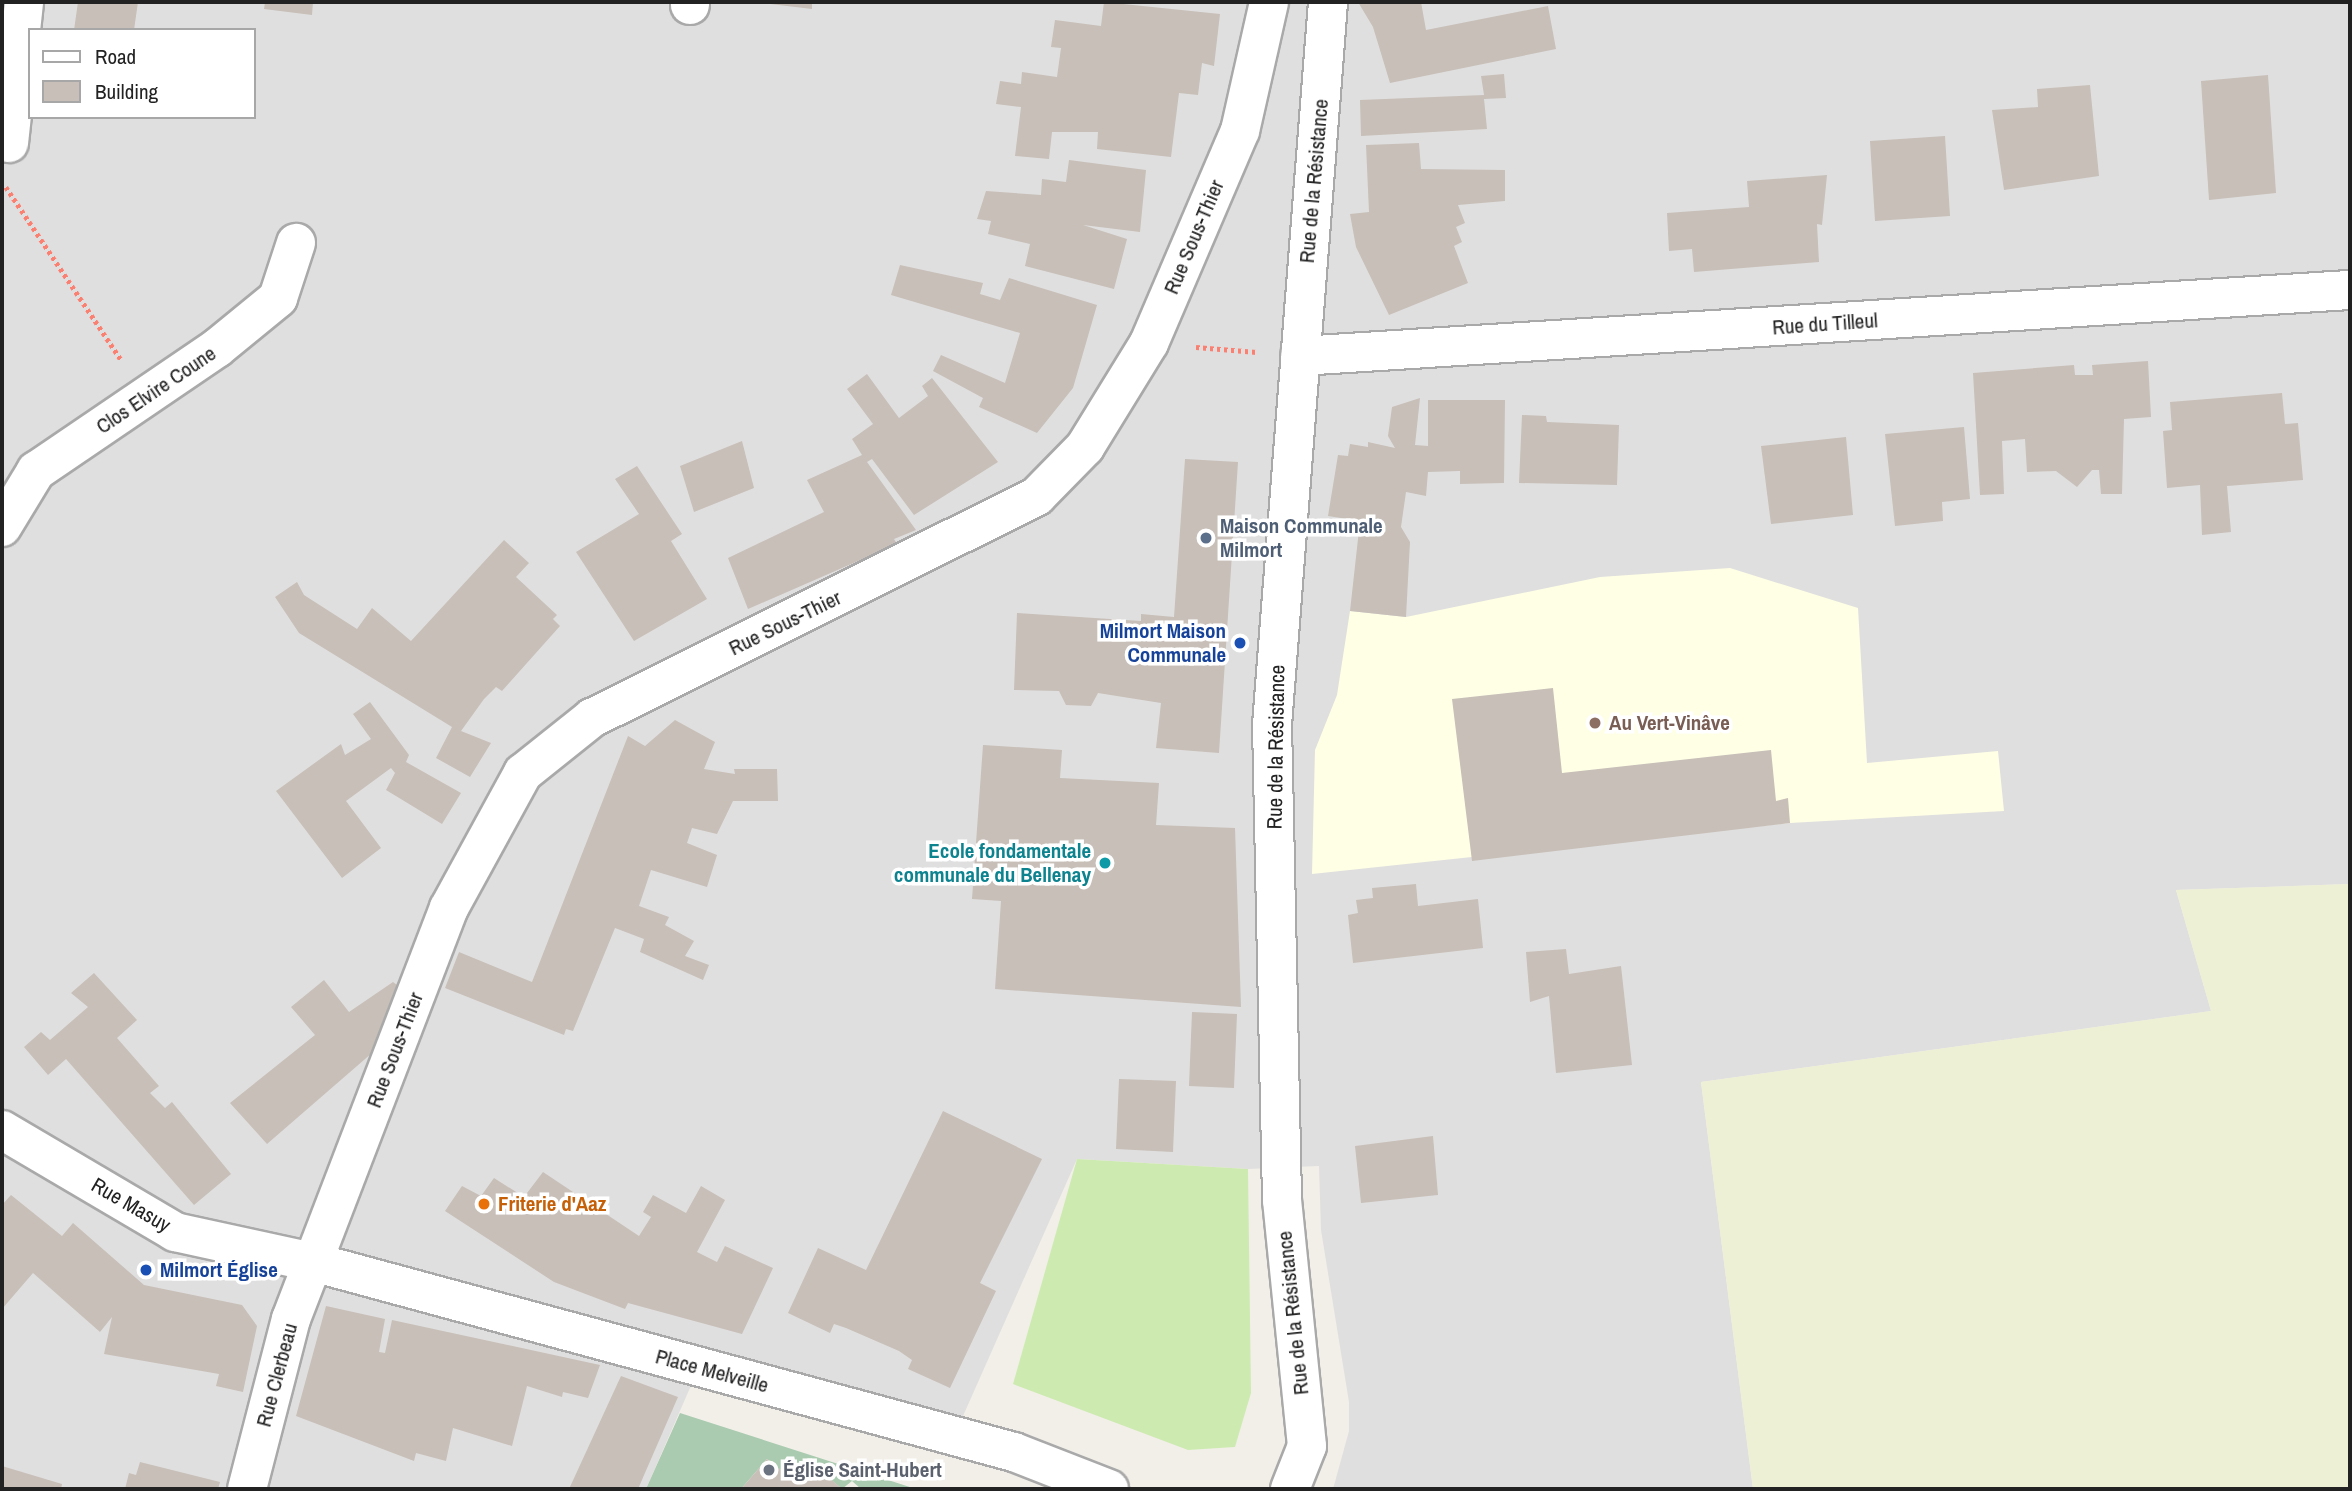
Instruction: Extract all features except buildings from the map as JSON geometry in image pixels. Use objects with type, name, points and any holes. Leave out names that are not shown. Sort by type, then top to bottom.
[{"type":"street","points":[[9,143],[24,2]]},
{"type":"street","name":"Rue Sous-Thier","points":[[313,1262],[449,908],[523,774],[592,719],[1037,496],[1085,447],[1149,343],[1240,131],[1269,2]]},
{"type":"street","name":"Rue de la Résistance","points":[[1290,1489],[1307,1446],[1282,1200],[1272,725],[1328,2]]},
{"type":"street","name":"Clos Elvire Coune","points":[[2,527],[36,471],[253,323],[278,298],[296,243]]},
{"type":"street","name":"Rue du Tilleul","points":[[1300,356],[2350,290]]},
{"type":"street","name":"Rue Masuy","points":[[2,1130],[175,1231],[313,1262]]},
{"type":"street","name":"Rue Clerbeau","points":[[247,1489],[291,1319],[313,1262]]},
{"type":"street","name":"Place Melveille","points":[[313,1262],[1014,1452],[1109,1489]]},
{"type":"path","points":[[2,180],[145,397]]},
{"type":"path","points":[[1149,343],[1300,356]]},
{"type":"shaded area","points":[[2,2],[2350,2],[2350,884],[2176,890],[2211,1011],[1701,1082],[1753,1489],[1333,1489],[1349,1431],[1349,1402],[1321,1230],[1319,1166],[1248,1169],[1077,1159],[959,1425],[706,1351],[646,1489],[2,1489]]},
{"type":"shaded area","name":"Au Vert-Vinâve","points":[[1730,568],[1858,608],[1867,763],[1998,751],[2004,811],[1790,823],[1312,874],[1315,750],[1337,695],[1350,611],[1406,617],[1600,577]]},
{"type":"shaded area","points":[[2350,884],[2350,1489],[1753,1489],[1701,1082],[2211,1011],[2176,890]]},
{"type":"shaded area","points":[[680,1413],[916,1489],[861,1489],[852,1481],[842,1489],[810,1462],[792,1479],[767,1459],[741,1489],[646,1489]]},
{"type":"green space","points":[[1077,1159],[1248,1169],[1251,1393],[1235,1447],[1188,1450],[1013,1384]]},
{"type":"place","name":"Maison Communale Milmort","points":[[1206,538]]},
{"type":"place","name":"Milmort Maison Communale","points":[[1240,643]]},
{"type":"place","name":"Au Vert-Vinâve","points":[[1595,723]]},
{"type":"place","name":"Ecole fondamentale communale du Bellenay","points":[[1105,863]]},
{"type":"place","name":"Friterie d'Aaz","points":[[484,1204]]},
{"type":"place","name":"Milmort Église","points":[[146,1270]]},
{"type":"place","name":"Église Saint-Hubert","points":[[769,1470]]}]
